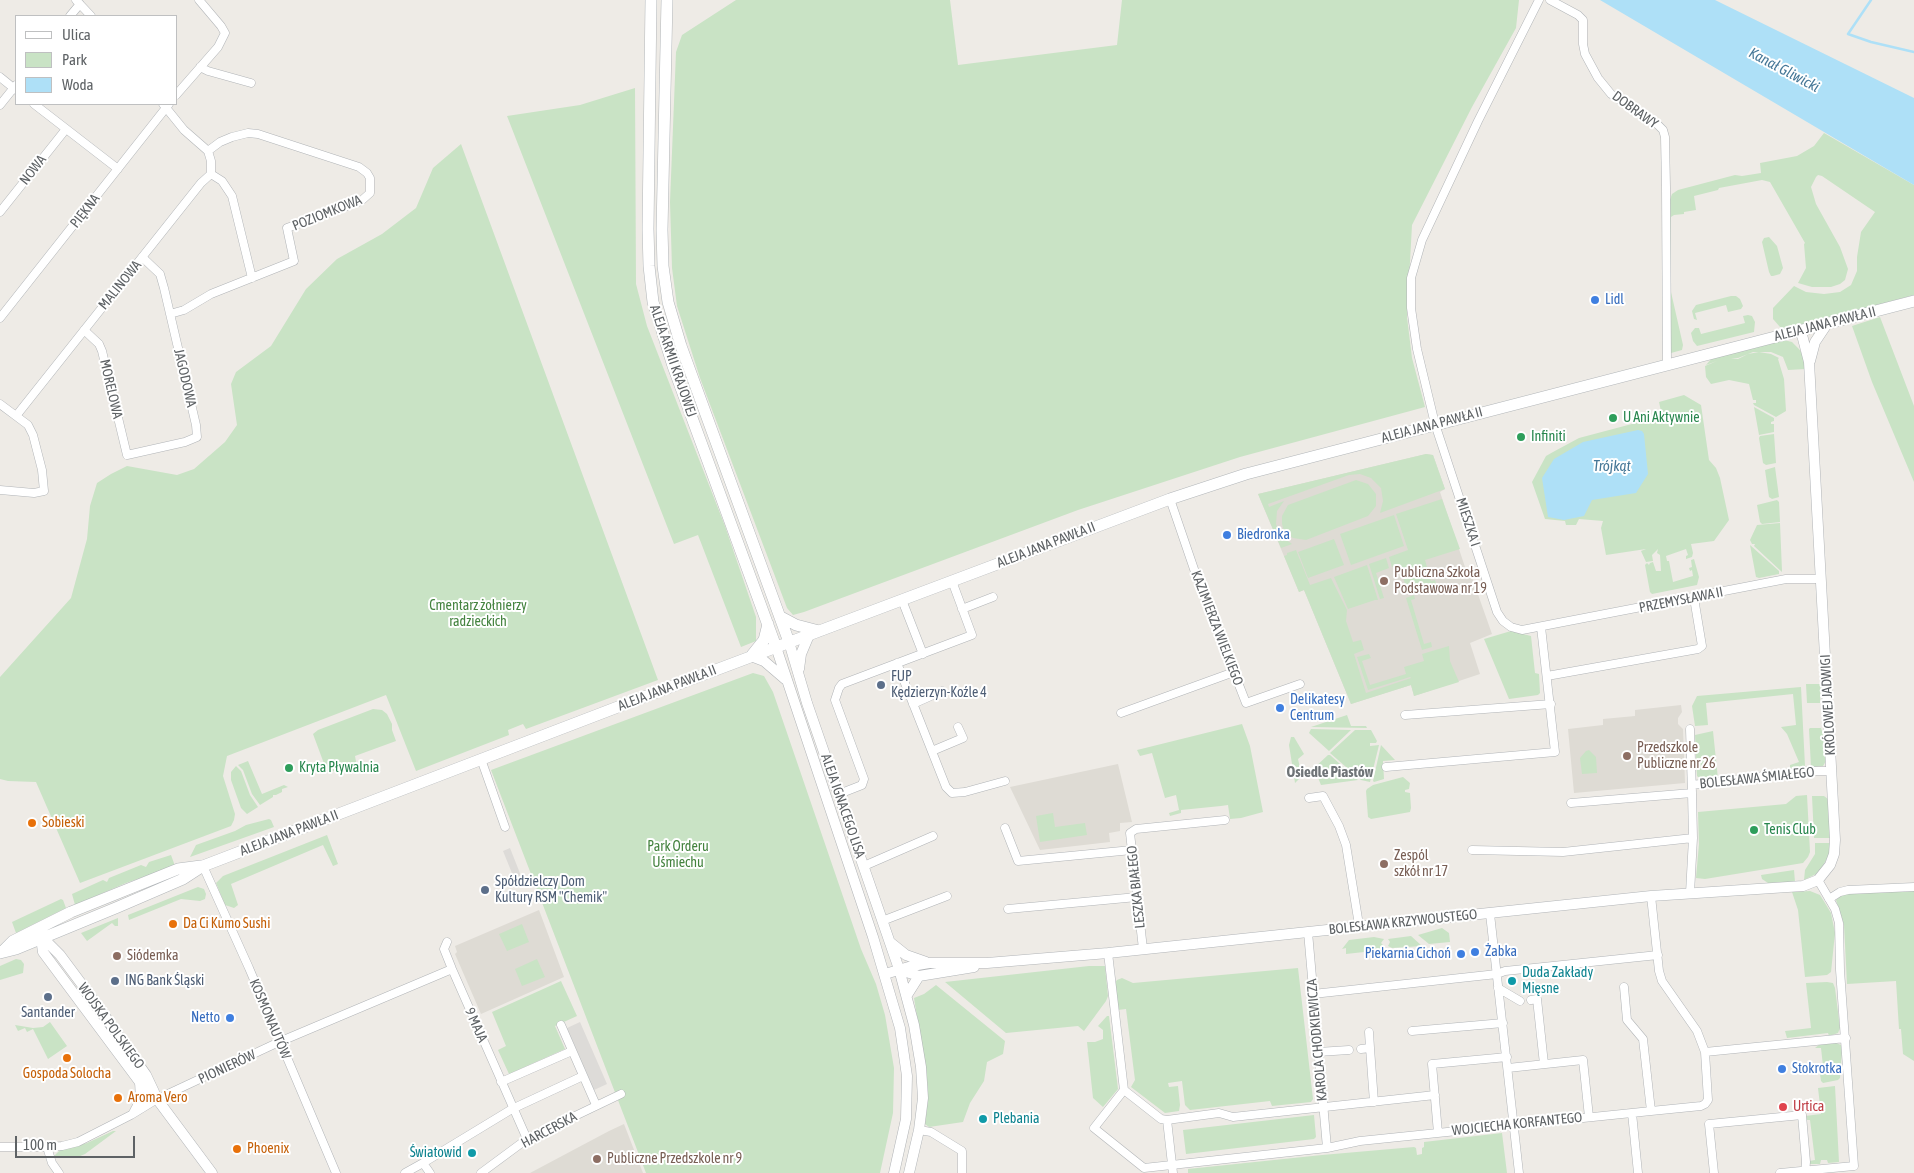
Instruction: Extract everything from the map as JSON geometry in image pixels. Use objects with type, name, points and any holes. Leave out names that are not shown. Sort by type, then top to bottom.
[{"type":"main road","name":"ALEJA ARMII KRAJOWEJ","points":[[651,0],[648,229],[650,287],[673,366],[776,647]]},
{"type":"main road","name":"ALEJA ARMII KRAJOWEJ","points":[[667,0],[662,221],[663,266],[667,295],[681,346],[789,642]]},
{"type":"main road","name":"ALEJA JANA PAWŁA II","points":[[1,952],[16,950],[61,931],[183,879],[203,866],[751,656],[1170,499],[1246,474],[1914,301]]},
{"type":"main road","points":[[781,617],[814,633]]},
{"type":"main road","points":[[751,656],[764,640],[768,624]]},
{"type":"main road","name":"ALEJA JANA PAWŁA II","points":[[1,952],[12,941],[49,923],[178,868],[203,866]]},
{"type":"street","points":[[178,92],[218,47],[225,33],[200,0]]},
{"type":"street","name":"MIESZKA I","points":[[1539,0],[1478,121],[1422,240],[1411,278],[1410,308],[1416,349],[1435,424],[1497,612],[1503,621],[1511,627],[1522,630],[1541,627]]},
{"type":"street","name":"DOBRAWY","points":[[1550,0],[1578,15],[1583,20],[1585,54],[1598,78],[1611,94],[1657,124],[1663,130],[1665,137],[1666,187],[1667,365]]},
{"type":"street","points":[[71,15],[78,2],[90,15]]},
{"type":"street","points":[[200,67],[251,83]]},
{"type":"street","points":[[0,77],[15,87],[0,105]]},
{"type":"street","points":[[35,105],[118,169]]},
{"type":"street","points":[[166,105],[184,130],[208,151],[211,161],[211,174],[222,181],[232,196],[252,278]]},
{"type":"street","name":"PIĘKNA","points":[[0,318],[166,105]]},
{"type":"street","name":"NOWA","points":[[0,212],[66,129]]},
{"type":"street","name":"POZIOMKOWA","points":[[170,314],[184,310],[211,294],[294,261],[287,228],[361,201],[370,193],[370,178],[359,167],[258,134],[248,133],[232,137],[220,142],[208,151]]},
{"type":"street","name":"MALINOWA","points":[[16,416],[201,183],[211,174]]},
{"type":"street","name":"JAGODOWA","points":[[127,455],[166,447],[196,437],[196,424],[160,274],[142,257]]},
{"type":"street","name":"KRÓLOWEJ JADWIGI","points":[[1809,362],[1814,342],[1827,324]]},
{"type":"street","name":"MORELOWA","points":[[84,330],[99,344],[102,352],[127,455]]},
{"type":"street","name":"KRÓLOWEJ JADWIGI","points":[[1801,331],[1809,362],[1834,854],[1828,870],[1818,880]]},
{"type":"street","points":[[0,404],[28,425],[33,435],[42,470],[44,491],[34,493],[0,490]]},
{"type":"street","name":"KAZIMIERZA WIELKIEGO","points":[[1170,499],[1195,572],[1246,703],[1300,684]]},
{"type":"street","name":"PRZEMYSŁAWA II","points":[[1541,627],[1786,579],[1821,579]]},
{"type":"street","points":[[840,794],[862,785],[864,779],[835,700],[835,694],[842,684],[972,635],[952,581]]},
{"type":"street","points":[[962,609],[993,596]]},
{"type":"street","points":[[1547,676],[1698,649],[1702,646],[1694,598]]},
{"type":"street","points":[[902,600],[922,654]]},
{"type":"street","points":[[1386,767],[1555,752],[1541,627]]},
{"type":"street","points":[[798,673],[801,654],[814,633]]},
{"type":"street","name":"ALEJA IGNACEGO LISA","points":[[789,642],[907,996],[922,1067],[919,1130],[909,1173]]},
{"type":"street","name":"ALEJA IGNACEGO LISA","points":[[776,647],[885,974],[900,1028],[907,1076],[906,1119],[894,1173]]},
{"type":"street","points":[[751,656],[764,661],[786,680]]},
{"type":"street","points":[[897,663],[946,787],[952,793],[965,792],[1005,781]]},
{"type":"street","points":[[1121,714],[1234,672]]},
{"type":"street","points":[[913,704],[942,691]]},
{"type":"street","points":[[1405,715],[1551,704]]},
{"type":"street","points":[[932,751],[963,738],[958,727]]},
{"type":"street","points":[[1690,729],[1693,838],[1690,893]]},
{"type":"street","points":[[481,759],[505,827]]},
{"type":"street","name":"BOLESŁAWA ŚMIAŁEGO","points":[[1571,803],[1692,789],[1800,772],[1831,770]]},
{"type":"street","points":[[1309,798],[1323,796],[1339,826],[1346,845],[1359,925]]},
{"type":"street","name":"LESZKA BIAŁEGO","points":[[1143,949],[1130,833],[1136,829],[1225,820]]},
{"type":"street","points":[[1005,828],[1018,861],[1132,850]]},
{"type":"street","points":[[864,866],[933,836]]},
{"type":"street","points":[[1472,850],[1564,852],[1693,838]]},
{"type":"street","name":"KOSMONAUTÓW","points":[[203,866],[249,968],[336,1173]]},
{"type":"street","points":[[1780,1173],[1854,1166],[1840,970],[1839,923],[1829,899],[1818,880]]},
{"type":"street","name":"BOLESŁAWA KRZYWOUSTEGO","points":[[898,969],[929,963],[987,963],[1108,953],[1359,925],[1490,914],[1651,896],[1803,886],[1818,880]]},
{"type":"street","points":[[1829,899],[1840,892],[1848,890],[1914,887]]},
{"type":"street","points":[[882,920],[947,896]]},
{"type":"street","points":[[1008,909],[1137,896]]},
{"type":"street","name":"WOJCIECHA KORFANTEGO","points":[[1507,1057],[1432,1064],[1438,1133],[1706,1104],[1708,1100],[1705,1052],[1697,1031],[1662,981],[1659,971],[1651,896]]},
{"type":"street","points":[[1490,914],[1519,1173]]},
{"type":"street","points":[[41,938],[43,931],[49,923]]},
{"type":"street","points":[[60,955],[57,944],[61,931]]},
{"type":"street","name":"KAROLA CHODKIEWICZA","points":[[1308,932],[1327,1148]]},
{"type":"street","name":"WOJSKA POLSKIEGO","points":[[28,933],[47,942],[60,955],[146,1075],[157,1099]]},
{"type":"street","name":"WOJSKA POLSKIEGO","points":[[41,938],[43,952],[139,1081],[157,1099],[212,1173]]},
{"type":"street","name":"9 MAJA","points":[[447,942],[444,949],[452,969],[512,1109],[527,1139]]},
{"type":"street","name":"BOLESŁAWA KRZYWOUSTEGO","points":[[889,942],[906,955],[929,963]]},
{"type":"street","points":[[1108,953],[1124,1090],[1094,1128],[1144,1168],[1172,1169],[1327,1148],[1360,1141],[1438,1133]]},
{"type":"street","points":[[1313,994],[1658,955]]},
{"type":"street","name":"BOLESŁAWA KRZYWOUSTEGO","points":[[898,969],[920,976],[987,963]]},
{"type":"street","name":"PIONIERÓW","points":[[0,1146],[47,1147],[78,1142],[131,1115],[157,1099],[279,1042],[452,969]]},
{"type":"street","points":[[885,974],[898,969]]},
{"type":"street","points":[[907,996],[920,976]]},
{"type":"street","points":[[1624,986],[1627,1020],[1644,1039],[1651,1111]]},
{"type":"street","points":[[1498,988],[1520,1001]]},
{"type":"street","points":[[1530,1000],[1537,999],[1544,1064]]},
{"type":"street","points":[[1412,1031],[1502,1023]]},
{"type":"street","points":[[561,1025],[596,1104]]},
{"type":"street","points":[[1369,1032],[1374,1102]]},
{"type":"street","points":[[1705,1052],[1846,1038]]},
{"type":"street","points":[[1361,1049],[1370,1048]]},
{"type":"street","points":[[1318,1052],[1349,1050]]},
{"type":"street","points":[[501,1082],[572,1051]]},
{"type":"street","points":[[1508,1068],[1584,1060],[1589,1117]]},
{"type":"street","points":[[405,1173],[512,1109],[583,1076]]},
{"type":"street","name":"WOJSKA POLSKIEGO","points":[[131,1115],[140,1100],[139,1081]]},
{"type":"street","points":[[1124,1090],[1161,1119],[1167,1120],[1219,1113],[1233,1118],[1435,1095]]},
{"type":"street","name":"HARCERSKA","points":[[482,1173],[527,1139],[596,1104],[621,1094]]},
{"type":"street","points":[[1632,1113],[1638,1173]]},
{"type":"street","points":[[1714,1173],[1709,1124],[1802,1115],[1806,1162],[1805,1172]]},
{"type":"street","points":[[1167,1120],[1172,1169]]},
{"type":"street","points":[[919,1130],[931,1132],[962,1151],[962,1173]]},
{"type":"street","points":[[47,1147],[52,1164],[59,1173]]},
{"type":"street","points":[[423,1163],[430,1173]]},
{"type":"shaded area","name":"Publiczna Szkoła Podstawowa nr 19","points":[[1426,454],[1433,455],[1445,489],[1440,492],[1466,570],[1469,569],[1492,634],[1470,643],[1480,674],[1414,696],[1411,685],[1351,704],[1304,590],[1299,592],[1258,494]]},
{"type":"shaded area","name":"Przedszkole Publiczne nr 26","points":[[1681,705],[1682,712],[1678,718],[1678,724],[1683,729],[1685,783],[1574,793],[1568,729],[1603,725],[1603,719],[1635,716],[1635,710]]},
{"type":"shaded area","points":[[1118,764],[1132,822],[1120,823],[1120,831],[1109,833],[1110,842],[1040,850],[1010,787]]},
{"type":"shaded area","points":[[510,848],[525,886],[518,888],[503,851]]},
{"type":"shaded area","points":[[539,910],[564,977],[481,1014],[455,954],[457,952],[455,946]]},
{"type":"shaded area","points":[[580,1022],[607,1084],[594,1090],[567,1028]]},
{"type":"shaded area","name":"Publiczne Przedszkole nr 9","points":[[624,1124],[643,1173],[530,1173],[609,1131]]},
{"type":"green space","points":[[736,0],[950,0],[958,65],[1117,45],[1122,0],[1519,0],[1516,28],[1472,107],[1412,225],[1407,317],[1412,358],[1425,407],[1240,457],[1078,510],[793,615],[787,608],[700,378],[677,306],[672,268],[670,202],[676,52],[682,35]]},
{"type":"green space","points":[[635,88],[636,284],[647,326],[725,526],[756,617],[756,641],[741,647],[698,535],[674,544],[507,116],[580,105]]},
{"type":"green space","points":[[1824,133],[1914,185],[1914,295],[1788,329],[1780,327],[1773,319],[1773,308],[1794,286],[1806,292],[1824,294],[1840,292],[1851,285],[1857,271],[1861,232],[1875,212],[1822,176],[1818,175],[1816,177],[1811,187],[1816,204],[1840,247],[1848,269],[1845,280],[1840,284],[1831,287],[1812,287],[1798,283],[1806,268],[1805,243],[1770,182],[1762,180],[1719,188],[1718,190],[1694,196],[1696,210],[1671,217],[1671,292],[1683,345],[1682,350],[1671,353],[1669,351],[1668,205],[1672,194],[1678,190],[1735,175],[1742,176],[1761,173],[1760,163],[1797,156],[1814,146]]},
{"type":"green space","name":"Cmentarz żołnierzy radzieckich","points":[[461,144],[658,680],[526,729],[523,724],[508,730],[509,735],[416,771],[386,695],[227,756],[223,776],[235,814],[231,826],[80,883],[36,782],[0,779],[0,677],[71,598],[87,539],[90,506],[97,483],[127,466],[177,475],[194,469],[225,442],[237,425],[231,384],[236,372],[271,346],[306,289],[337,259],[382,234],[416,208],[433,168]]},
{"type":"green space","points":[[1769,237],[1777,246],[1783,268],[1780,274],[1773,276],[1769,272],[1762,242],[1764,238]]},
{"type":"green space","points":[[1736,296],[1740,299],[1743,306],[1741,309],[1728,312],[1726,305],[1695,313],[1697,320],[1694,319],[1692,311],[1696,305]]},
{"type":"green space","points":[[1743,316],[1752,316],[1755,322],[1754,332],[1697,346],[1693,341],[1691,333],[1695,328],[1699,328],[1701,334],[1745,323]]},
{"type":"green space","points":[[1880,317],[1914,406],[1914,482],[1872,382],[1852,326]]},
{"type":"green space","points":[[1784,340],[1792,342],[1799,349],[1802,353],[1806,369],[1788,370],[1783,357],[1771,352],[1759,352],[1771,354],[1779,358],[1784,379],[1786,411],[1776,417],[1754,405],[1753,403],[1756,403],[1756,400],[1753,400],[1749,384],[1729,380],[1711,384],[1706,377],[1705,366],[1717,361],[1706,365],[1712,358]]},
{"type":"green space","points":[[1684,395],[1701,405],[1709,460],[1716,468],[1720,478],[1729,520],[1714,541],[1691,544],[1692,557],[1686,559],[1688,555],[1686,549],[1666,556],[1667,561],[1669,561],[1673,582],[1693,576],[1692,570],[1690,571],[1689,568],[1692,567],[1691,560],[1694,559],[1699,577],[1697,585],[1652,594],[1645,565],[1653,562],[1656,571],[1661,571],[1660,555],[1657,553],[1658,549],[1652,555],[1653,561],[1646,562],[1641,551],[1646,549],[1606,555],[1601,528],[1603,521],[1579,519],[1576,525],[1566,525],[1565,521],[1545,519],[1532,482],[1546,456],[1579,438],[1662,416],[1659,402]]},
{"type":"green space","points":[[1754,407],[1774,418],[1771,424],[1774,424],[1774,432],[1759,435]]},
{"type":"green space","points":[[1774,434],[1776,463],[1766,465],[1763,463],[1759,438],[1760,436]]},
{"type":"green space","points":[[1426,454],[1433,455],[1445,489],[1380,513],[1383,501],[1381,488],[1371,478],[1360,474],[1349,475],[1268,504],[1269,507],[1284,501],[1277,511],[1276,524],[1280,535],[1292,544],[1281,548],[1258,494]]},
{"type":"green space","points":[[1775,467],[1779,497],[1772,499],[1769,497],[1765,470]]},
{"type":"green space","points":[[1356,480],[1368,484],[1376,494],[1376,506],[1368,516],[1306,540],[1293,538],[1284,531],[1282,516],[1288,505]]},
{"type":"green space","points":[[1442,499],[1460,549],[1425,560],[1431,581],[1435,580],[1436,584],[1408,593],[1399,565],[1392,567],[1389,557],[1408,550],[1396,514]]},
{"type":"green space","points":[[1777,500],[1779,502],[1780,522],[1762,524],[1757,505]]},
{"type":"green space","points":[[1394,515],[1404,546],[1351,565],[1340,534]]},
{"type":"green space","points":[[1780,523],[1782,572],[1750,540],[1757,525]]},
{"type":"green space","points":[[1334,539],[1344,565],[1308,578],[1298,552]]},
{"type":"green space","points":[[1750,545],[1779,571],[1779,574],[1756,577]]},
{"type":"green space","points":[[1296,550],[1310,585],[1331,578],[1347,610],[1346,621],[1353,642],[1361,640],[1364,650],[1354,654],[1366,693],[1411,678],[1368,690],[1357,657],[1369,654],[1371,658],[1362,661],[1370,685],[1406,674],[1404,667],[1424,661],[1422,654],[1449,646],[1450,661],[1459,682],[1414,696],[1411,685],[1351,704],[1304,590],[1299,592],[1284,556]]},
{"type":"green space","points":[[1386,558],[1389,568],[1376,573],[1384,598],[1380,599],[1369,564]]},
{"type":"green space","points":[[1367,565],[1378,600],[1348,609],[1334,577]]},
{"type":"green space","points":[[1414,595],[1415,599],[1411,600],[1424,644],[1431,642],[1432,647],[1422,650],[1406,598]]},
{"type":"green space","points":[[1511,631],[1531,636],[1535,673],[1539,674],[1540,693],[1538,695],[1509,699],[1484,639]]},
{"type":"green space","name":"Park Orderu Uśmiechu","points":[[753,673],[764,676],[773,692],[861,949],[876,984],[885,1015],[894,1068],[893,1113],[880,1173],[646,1173],[491,770]]},
{"type":"green space","points":[[1806,684],[1821,684],[1820,703],[1807,703]]},
{"type":"green space","points":[[1801,687],[1805,766],[1790,768],[1790,765],[1799,762],[1787,734],[1781,727],[1796,725],[1793,694],[1706,703],[1708,725],[1695,726],[1692,706],[1697,696]]},
{"type":"green space","points":[[373,709],[382,710],[387,714],[392,724],[396,741],[355,756],[357,767],[323,773],[326,769],[313,734],[318,730]]},
{"type":"green space","points":[[1347,715],[1351,726],[1366,726],[1367,728],[1311,727]]},
{"type":"green space","points":[[1242,724],[1250,746],[1263,812],[1230,819],[1228,805],[1181,810],[1181,813],[1170,816],[1169,813],[1179,810],[1176,795],[1165,798],[1152,753],[1140,756],[1137,750]]},
{"type":"green space","points":[[1810,728],[1821,728],[1825,741],[1826,761],[1823,766],[1811,767]]},
{"type":"green space","points":[[1311,729],[1351,730],[1329,751],[1309,733]]},
{"type":"green space","points":[[1355,730],[1371,730],[1377,741],[1376,743],[1370,743],[1370,746],[1379,745],[1370,782],[1361,780],[1330,753]]},
{"type":"green space","points":[[1713,731],[1718,779],[1702,780],[1697,776],[1695,735]]},
{"type":"green space","points":[[1291,737],[1294,737],[1304,754],[1298,759],[1302,776],[1295,783],[1289,745]]},
{"type":"green space","points":[[1381,745],[1395,760],[1383,761],[1384,779],[1374,782],[1373,781]]},
{"type":"green space","points":[[1589,750],[1596,757],[1597,773],[1582,774],[1580,758]]},
{"type":"green space","points":[[1328,755],[1358,780],[1321,785],[1314,768]]},
{"type":"green space","points":[[248,761],[262,794],[284,785],[288,787],[282,789],[282,792],[273,795],[273,797],[260,805],[252,794],[243,770],[238,765]]},
{"type":"green space","points":[[236,766],[241,771],[250,795],[258,807],[247,814],[241,808],[231,780],[231,772]]},
{"type":"green space","points":[[1403,777],[1410,783],[1409,789],[1405,790],[1405,792],[1410,793],[1410,812],[1371,819],[1368,817],[1367,789],[1373,785]]},
{"type":"green space","name":"Tenis Club","points":[[1807,795],[1810,852],[1803,863],[1705,879],[1696,878],[1699,844],[1698,812],[1786,804],[1796,796]]},
{"type":"green space","points":[[1812,796],[1824,796],[1828,799],[1830,838],[1814,838]]},
{"type":"green space","points":[[1053,813],[1055,827],[1085,823],[1087,835],[1040,842],[1036,816]]},
{"type":"green space","points":[[269,819],[274,827],[190,857],[196,845],[246,825]]},
{"type":"green space","points":[[327,835],[338,864],[333,866],[323,845],[231,884],[238,905],[234,908],[225,905],[216,883],[223,876]]},
{"type":"green space","points":[[1815,843],[1830,843],[1829,855],[1816,874],[1804,880],[1805,870],[1815,854]]},
{"type":"green space","points":[[171,855],[175,866],[126,883],[75,905],[72,894],[103,880],[107,882],[109,878],[141,865],[146,867],[149,862]]},
{"type":"green space","points":[[1794,870],[1795,882],[1768,883],[1762,879],[1761,875]]},
{"type":"green space","points":[[198,887],[204,889],[205,899],[200,901],[181,899],[129,920],[128,915]]},
{"type":"green space","points":[[1810,891],[1820,895],[1831,913],[1835,933],[1831,972],[1827,975],[1805,977],[1798,910],[1792,892]]},
{"type":"green space","points":[[1914,891],[1914,1061],[1903,1054],[1901,1029],[1899,1029],[1896,981],[1847,984],[1844,925],[1836,900],[1843,893]]},
{"type":"green space","points":[[61,899],[66,908],[16,933],[12,922]]},
{"type":"green space","points":[[118,918],[118,926],[112,923],[87,941],[81,933]]},
{"type":"green space","points":[[522,924],[529,942],[507,951],[499,934]]},
{"type":"green space","points":[[1442,928],[1449,933],[1450,942],[1429,944],[1418,935]]},
{"type":"green space","points":[[1411,936],[1422,946],[1392,948],[1388,946],[1390,942],[1388,939]]},
{"type":"green space","points":[[1374,937],[1384,939],[1381,943],[1384,946],[1382,950],[1346,954],[1346,948],[1342,949],[1349,940]]},
{"type":"green space","points":[[16,959],[21,960],[24,964],[23,973],[0,980],[0,966]]},
{"type":"green space","points":[[537,959],[545,977],[522,986],[515,969]]},
{"type":"green space","points":[[1089,966],[1105,966],[1108,996],[1084,1031],[1078,1026],[1006,1033],[945,982]]},
{"type":"green space","points":[[1298,968],[1313,1099],[1311,1102],[1272,1106],[1270,1101],[1190,1110],[1185,1105],[1182,1081],[1168,1083],[1169,1087],[1178,1086],[1179,1111],[1165,1113],[1131,1087],[1135,1080],[1126,1009],[1118,1010],[1114,984],[1117,980],[1122,978],[1133,983]]},
{"type":"green space","points":[[561,981],[577,1016],[555,1026],[565,1049],[509,1074],[498,1050],[506,1046],[492,1012]]},
{"type":"green space","points":[[1806,983],[1833,983],[1835,988],[1840,1028],[1838,1033],[1829,1036],[1828,1033],[1787,1038],[1785,1031],[1811,1028]]},
{"type":"green space","points":[[936,985],[1005,1041],[1003,1054],[987,1062],[984,1081],[970,1103],[963,1122],[929,1127],[925,1124],[928,1098],[927,1079],[914,998],[924,994]]},
{"type":"green space","points":[[1109,1016],[1118,1089],[1103,1107],[1093,1098],[1087,1042],[1103,1039],[1103,1030],[1098,1026]]},
{"type":"green space","points":[[50,1022],[67,1046],[48,1059],[33,1029],[27,1032],[25,1028],[18,1031],[15,1025],[33,1028],[43,1027]]},
{"type":"green space","points":[[1836,1043],[1841,1045],[1842,1050],[1840,1078],[1823,1083],[1819,1067],[1823,1066],[1821,1048],[1815,1048],[1820,1044]]},
{"type":"green space","points":[[1835,1086],[1839,1162],[1828,1163],[1827,1160],[1821,1160],[1820,1164],[1810,1164],[1809,1161],[1815,1160],[1810,1120],[1804,1120],[1805,1116],[1821,1114],[1818,1088]]},
{"type":"green space","points":[[1314,1115],[1316,1137],[1314,1139],[1186,1154],[1183,1130]]},
{"type":"green space","points":[[116,1131],[78,1157],[54,1156],[60,1150],[87,1143]]},
{"type":"green space","points":[[1502,1133],[1507,1173],[1188,1173],[1188,1169],[1414,1147],[1416,1148],[1417,1155],[1422,1154],[1424,1142]]},
{"type":"water","name":"Kanał Gliwicki","points":[[1600,0],[1715,0],[1914,98],[1914,185]]},
{"type":"water","name":"Trójkąt","points":[[1638,430],[1644,434],[1648,474],[1636,493],[1592,500],[1584,516],[1564,520],[1548,517],[1542,478],[1554,459],[1583,442]]},
{"type":"waterway","points":[[1871,0],[1848,34],[1871,42],[1914,52]]},
{"type":"place","name":"Lidl","points":[[1595,300]]},
{"type":"place","name":"U Ani Aktywnie","points":[[1613,418]]},
{"type":"place","name":"Infiniti","points":[[1521,437]]},
{"type":"place","name":"Biedronka","points":[[1227,535]]},
{"type":"place","name":"Publiczna Szkoła Podstawowa nr 19","points":[[1384,581]]},
{"type":"place","name":"FUP Kędzierzyn-Koźle 4","points":[[881,685]]},
{"type":"place","name":"Delikatesy Centrum","points":[[1280,708]]},
{"type":"place","name":"Przedszkole Publiczne nr 26","points":[[1627,756]]},
{"type":"place","name":"Kryta Pływalnia","points":[[289,768]]},
{"type":"place","name":"Sobieski","points":[[32,823]]},
{"type":"place","name":"Tenis Club","points":[[1754,830]]},
{"type":"place","name":"Zespól szkół nr 17","points":[[1384,864]]},
{"type":"place","name":"Spółdzielczy Dom Kultury RSM \"Chemik\"","points":[[485,890]]},
{"type":"place","name":"Da Ci Kumo Sushi","points":[[173,924]]},
{"type":"place","name":"Żabka","points":[[1475,952]]},
{"type":"place","name":"Piekarnia Cichoń","points":[[1461,954]]},
{"type":"place","name":"Siódemka","points":[[117,956]]},
{"type":"place","name":"ING Bank Śląski","points":[[115,981]]},
{"type":"place","name":"Duda Zakłady Mięsne","points":[[1512,981]]},
{"type":"place","name":"Santander","points":[[48,997]]},
{"type":"place","name":"Netto","points":[[230,1018]]},
{"type":"place","name":"Gospoda Solocha","points":[[67,1058]]},
{"type":"place","name":"Stokrotka","points":[[1782,1069]]},
{"type":"place","name":"Aroma Vero","points":[[118,1098]]},
{"type":"place","name":"Urtica","points":[[1783,1107]]},
{"type":"place","name":"Plebania","points":[[983,1119]]},
{"type":"place","name":"Phoenix","points":[[237,1149]]},
{"type":"place","name":"Światowid","points":[[472,1153]]},
{"type":"place","name":"Publiczne Przedszkole nr 9","points":[[597,1159]]},
{"type":"district","name":"Osiedle Piastów","points":[[1330,772]]}]
